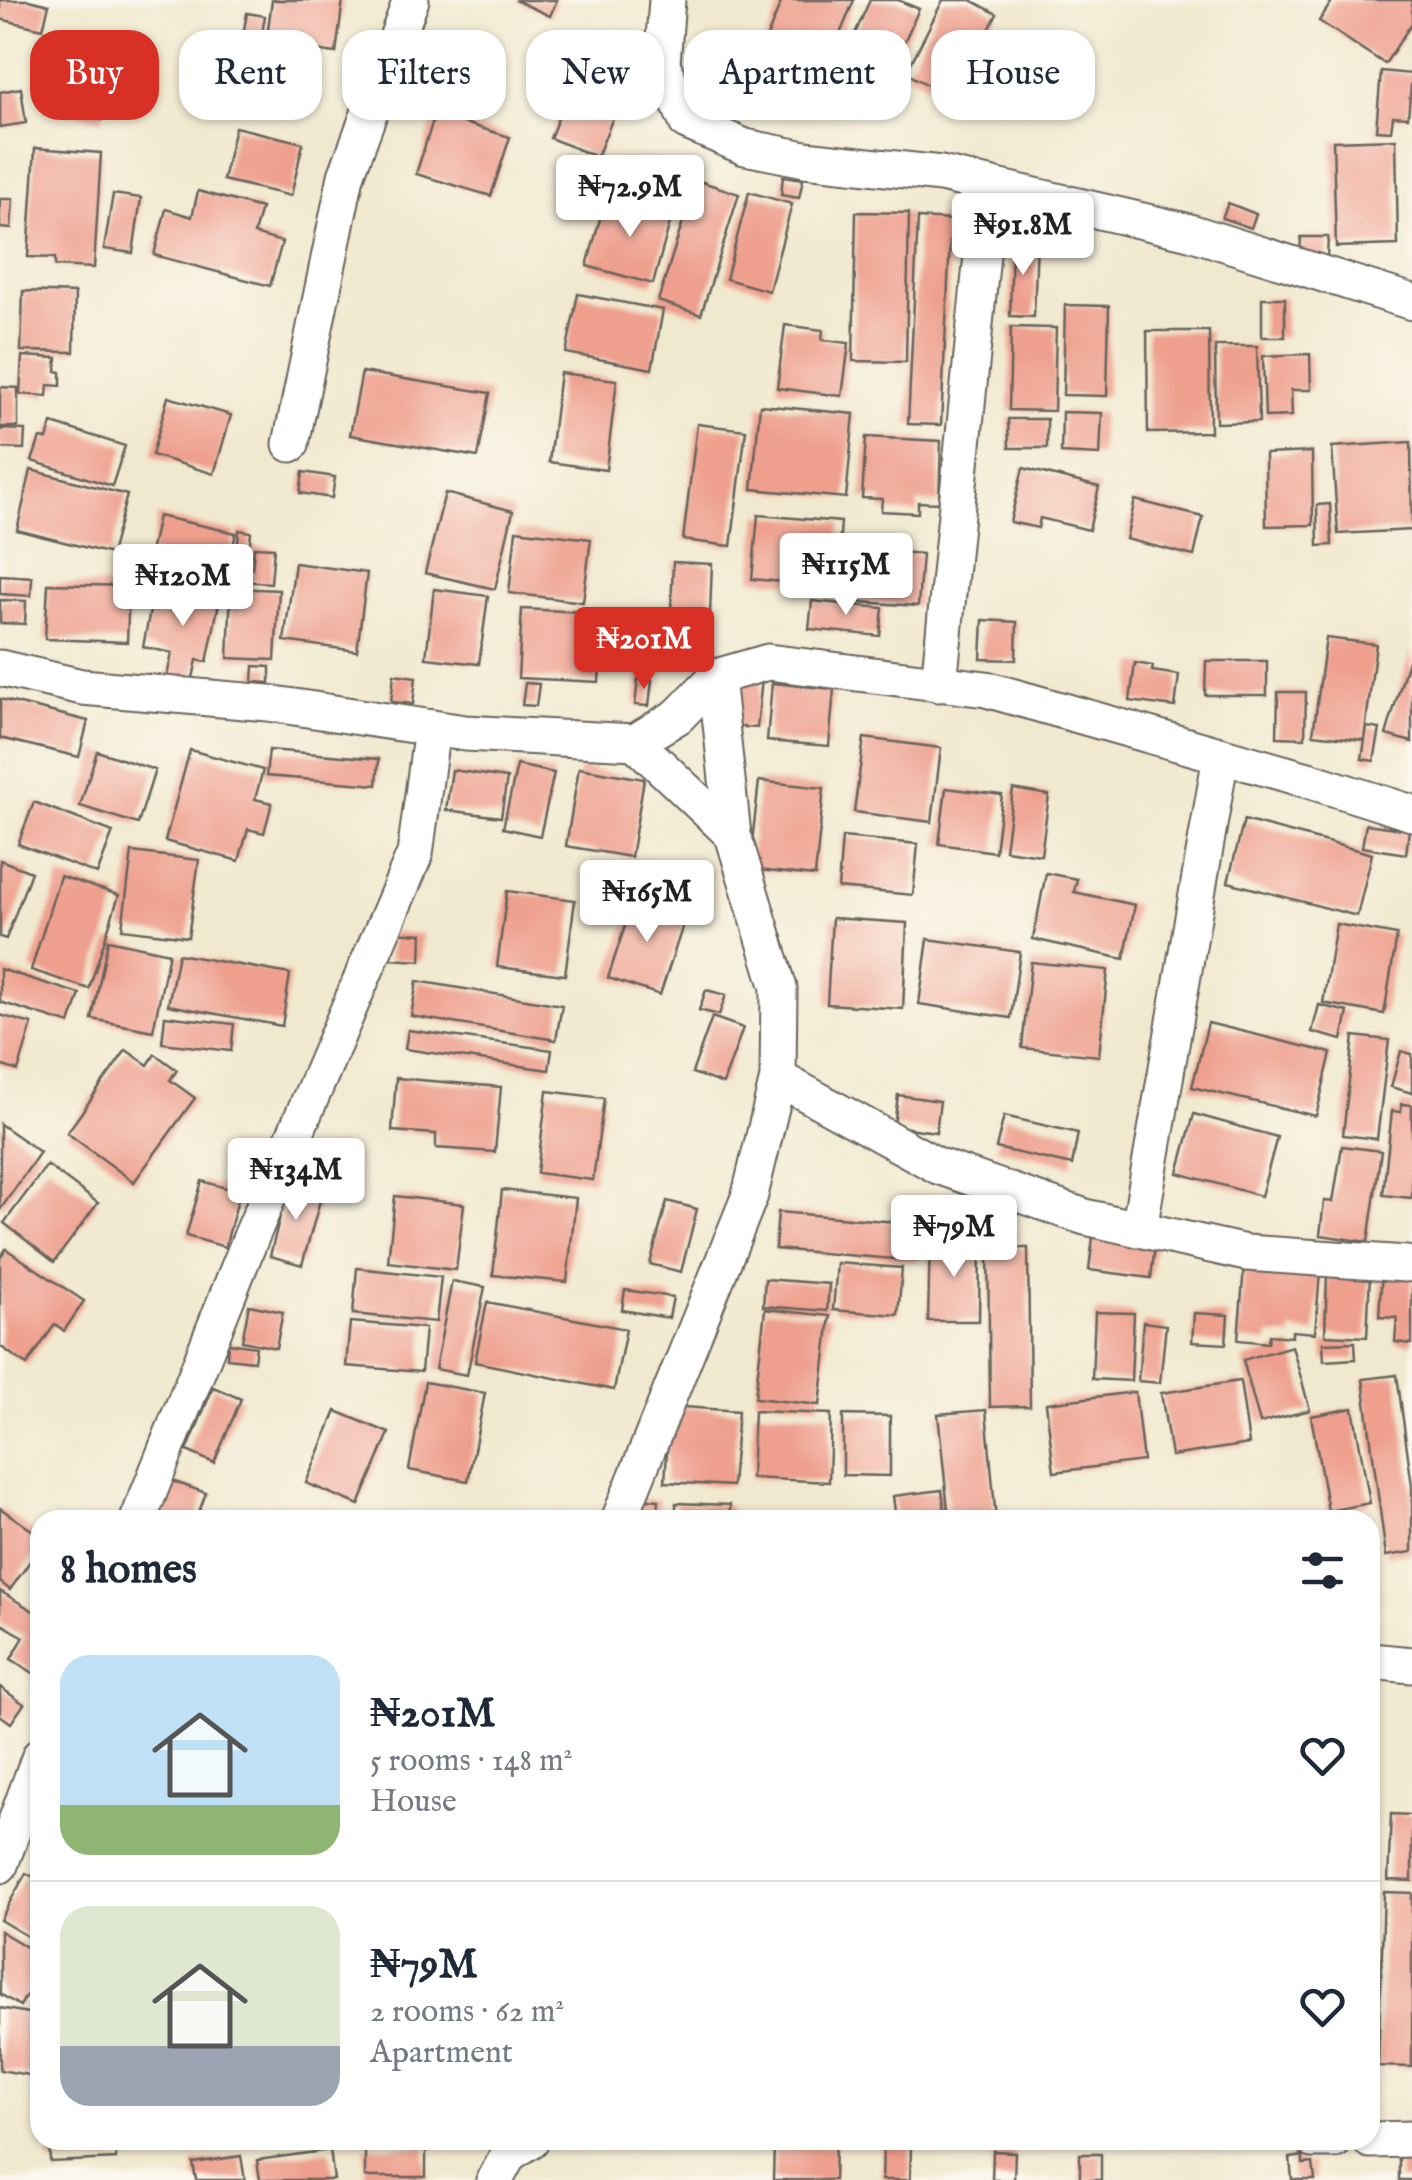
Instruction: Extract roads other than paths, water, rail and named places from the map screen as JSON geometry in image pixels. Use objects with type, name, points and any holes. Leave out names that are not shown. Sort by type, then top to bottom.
[{"type":"street","points":[[290,444],[346,176],[411,0]]},
{"type":"street","points":[[667,0],[662,64],[687,122],[744,147],[804,159],[942,174],[1190,232],[1412,302]]},
{"type":"street","points":[[939,684],[988,185]]},
{"type":"street","points":[[0,668],[82,687],[268,703],[465,733],[635,742],[678,716],[716,677],[768,662],[986,690],[1412,813]]},
{"type":"street","points":[[623,1510],[750,1195],[778,1078],[780,988],[733,835],[716,677]]},
{"type":"street","points":[[142,1510],[251,1238],[414,854],[432,728]]},
{"type":"street","points":[[635,742],[733,835]]},
{"type":"street","points":[[1139,1228],[1221,756]]},
{"type":"street","points":[[778,1078],[938,1166],[1084,1216],[1246,1253],[1406,1264]]},
{"type":"street","points":[[1380,1662],[1412,1665]]},
{"type":"street","points":[[0,1865],[30,1783]]},
{"type":"street","points":[[1380,2140],[1412,2140]]},
{"type":"street","points":[[496,2180],[515,2150]]}]
